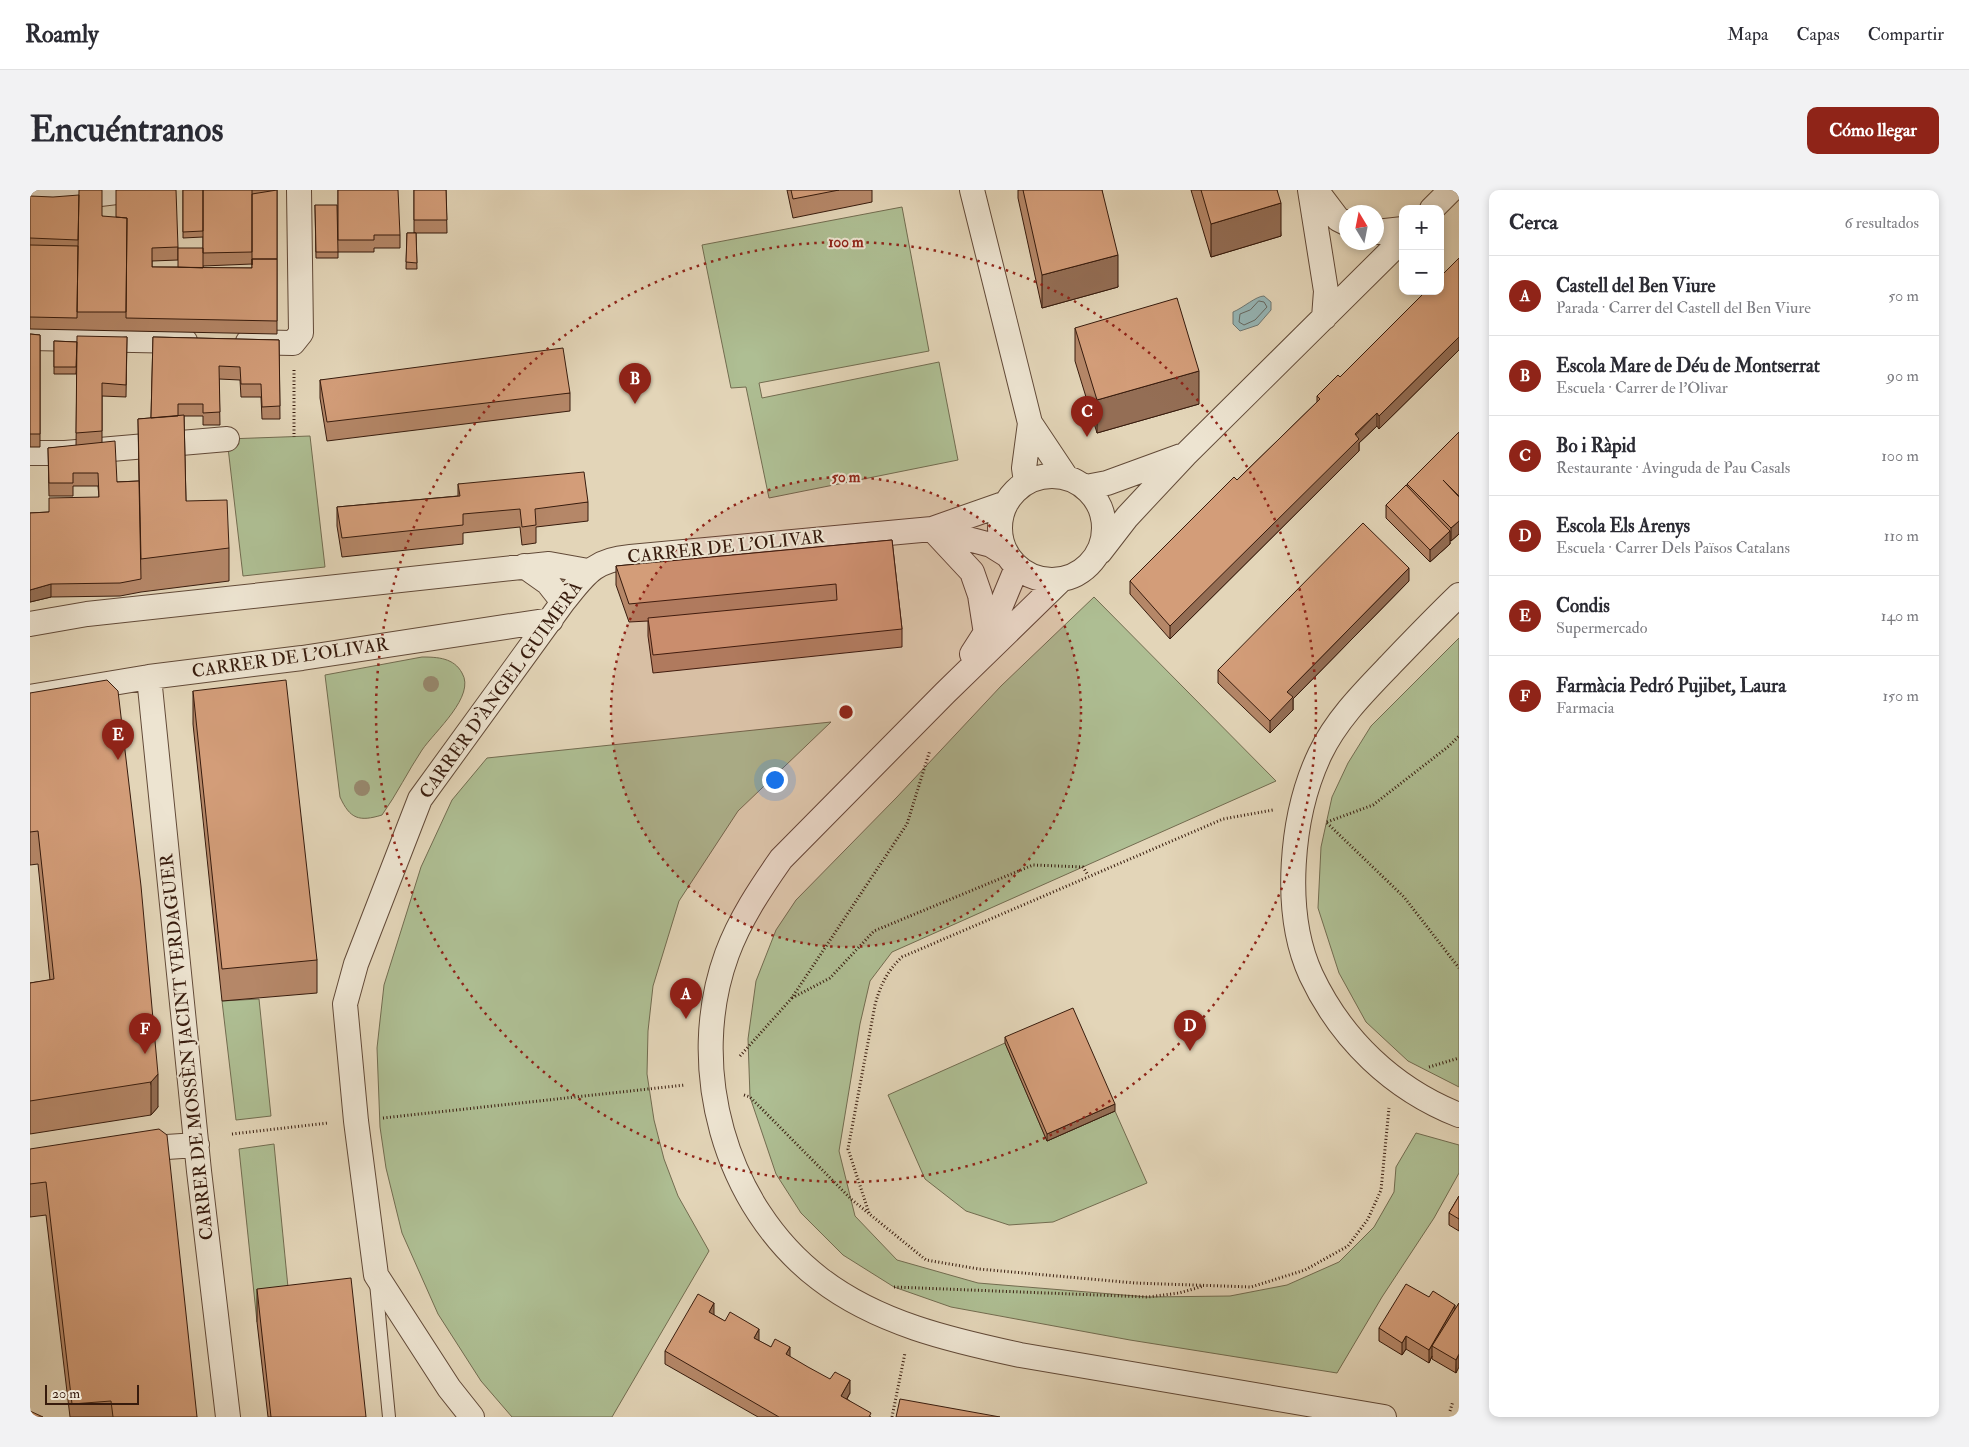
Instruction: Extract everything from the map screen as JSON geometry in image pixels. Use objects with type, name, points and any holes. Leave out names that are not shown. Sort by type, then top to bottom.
[{"type":"street","points":[[30,198],[68,198],[133,190]]},
{"type":"street","points":[[30,338],[293,343],[301,333],[300,190]]},
{"type":"street","points":[[972,190],[1030,423],[1024,468],[1026,482]]},
{"type":"street","points":[[1310,190],[1326,291],[1324,318]]},
{"type":"street","points":[[1316,190],[1339,220]]},
{"type":"street","points":[[1436,205],[1451,190]]},
{"type":"street","points":[[1384,231],[1399,229]]},
{"type":"street","points":[[1384,1417],[1020,1355],[961,1342],[916,1328],[868,1308],[820,1279],[788,1251],[765,1221],[741,1181],[728,1152],[718,1116],[712,1082],[711,1052],[718,989],[727,956],[739,926],[761,888],[781,859],[945,693],[1062,579],[1084,570],[1127,517],[1185,455],[1399,243]]},
{"type":"street","points":[[1030,423],[1076,482],[1101,505],[1106,529],[1100,552]]},
{"type":"street","points":[[30,453],[65,454],[227,439]]},
{"type":"street","points":[[1062,579],[1038,578],[1012,561],[1001,540],[1000,523],[1006,503],[1013,492],[1026,482],[1046,475],[1076,482],[1107,482],[1185,455]]},
{"type":"street","name":"CARRER DE L'OLIVAR","points":[[588,571],[604,561],[616,558],[932,529],[1006,503]]},
{"type":"street","points":[[932,529],[972,572],[980,596],[986,634]]},
{"type":"street","name":"CARRER DE L'OLIVAR","points":[[932,529],[991,546],[1012,561]]},
{"type":"street","points":[[945,693],[997,615],[1012,561]]},
{"type":"street","points":[[30,624],[87,614],[524,566],[548,564],[588,571]]},
{"type":"street","points":[[524,566],[548,583],[557,611]]},
{"type":"street","name":"CARRER D'ÀNGEL GUIMERÀ","points":[[472,1417],[449,1388],[376,1275],[356,1121],[345,1004],[356,964],[420,798],[588,571]]},
{"type":"street","points":[[1459,595],[1358,698],[1320,752],[1305,788],[1298,816],[1294,890],[1300,935],[1311,974],[1342,1025],[1372,1062],[1389,1076],[1409,1090],[1459,1115]]},
{"type":"street","name":"CARRER DE L'OLIVAR","points":[[30,697],[149,677],[302,658],[557,611]]},
{"type":"street","name":"CARRER DE MOSSÈN JACINT VERDAGUER","points":[[149,677],[196,1145],[228,1417]]},
{"type":"street","points":[[118,1150],[196,1145]]},
{"type":"lane","name":"CARRER D'ÀNGEL GUIMERÀ","points":[[376,1275],[388,1417]]},
{"type":"path","points":[[293,343],[294,437]]},
{"type":"path","points":[[1326,822],[1373,805],[1449,746],[1459,736]]},
{"type":"path","points":[[740,1056],[791,999],[907,824],[931,747]]},
{"type":"path","points":[[870,1214],[848,1149],[875,1005],[880,987],[891,967],[902,957],[1088,875],[1223,819],[1278,809]]},
{"type":"path","points":[[1318,818],[1326,822],[1355,852],[1404,897],[1459,968]]},
{"type":"path","points":[[791,999],[830,978],[874,932],[900,920],[1033,865],[1083,867],[1088,875]]},
{"type":"path","points":[[1422,1069],[1459,1058]]},
{"type":"path","points":[[380,1118],[664,1088]]},
{"type":"path","points":[[742,1094],[750,1097],[851,1199],[926,1260],[979,1269],[1135,1282],[1251,1287],[1305,1270],[1348,1246],[1368,1219],[1381,1190],[1390,1103]]},
{"type":"path","points":[[232,1134],[332,1123]]},
{"type":"path","points":[[886,1286],[1148,1297],[1179,1293],[1208,1285]]},
{"type":"path","points":[[892,1417],[903,1359],[908,1345]]},
{"type":"path","points":[[1450,1411],[1453,1401]]},
{"type":"green space","points":[[902,207],[929,351],[759,383],[762,398],[939,362],[958,460],[769,498],[746,387],[731,388],[702,245]]},
{"type":"green space","points":[[310,436],[325,567],[243,576],[227,439]]},
{"type":"green space","points":[[1094,597],[1276,781],[892,952],[870,981],[860,1024],[839,1151],[855,1216],[897,1260],[978,1283],[1148,1297],[1230,1296],[1287,1285],[1339,1262],[1374,1227],[1394,1192],[1396,1167],[1416,1133],[1459,1145],[1459,1173],[1434,1218],[1382,1297],[1337,1373],[1130,1340],[951,1307],[894,1287],[843,1255],[801,1213],[776,1174],[750,1097],[748,1039],[756,981],[776,930],[796,900],[897,797],[1001,686]]},
{"type":"green space","points":[[1459,638],[1459,1087],[1408,1061],[1366,1022],[1339,973],[1318,908],[1321,847],[1332,797],[1348,763],[1371,726]]},
{"type":"green space","points":[[422,657],[445,659],[459,668],[465,682],[459,702],[422,750],[382,815],[367,818],[356,817],[348,810],[340,797],[325,675]]},
{"type":"green space","points":[[831,722],[738,811],[679,901],[653,986],[648,1031],[647,1074],[654,1120],[664,1159],[678,1196],[709,1251],[612,1417],[512,1417],[481,1381],[438,1314],[402,1233],[386,1168],[380,1127],[377,1048],[384,985],[421,867],[452,800],[487,758]]},
{"type":"green space","points":[[259,999],[271,1116],[236,1120],[222,1001]]},
{"type":"green space","points":[[1005,1043],[1047,1141],[1115,1111],[1147,1183],[1053,1222],[1009,1225],[966,1211],[925,1179],[888,1095]]},
{"type":"green space","points":[[274,1144],[291,1318],[257,1322],[239,1149]]},
{"type":"water","points":[[1264,296],[1271,302],[1271,310],[1258,325],[1240,331],[1233,324],[1233,312]]},
{"type":"building","points":[[79,190],[102,190],[102,216],[127,218],[126,312],[77,312]]},
{"type":"building","points":[[116,190],[176,190],[178,247],[152,248],[152,267],[252,268],[252,259],[277,259],[277,321],[126,318],[127,218],[116,217]]},
{"type":"building","points":[[183,190],[203,190],[203,231],[183,232]]},
{"type":"building","points":[[203,190],[252,190],[252,252],[203,253]]},
{"type":"building","points":[[277,190],[277,259],[252,259],[252,194]]},
{"type":"building","points":[[338,190],[398,190],[400,235],[374,235],[374,240],[338,240]]},
{"type":"building","points":[[414,190],[446,190],[447,220],[414,220]]},
{"type":"building","points":[[791,190],[839,190],[793,199]]},
{"type":"building","points":[[1023,190],[1102,190],[1118,255],[1042,275]]},
{"type":"building","points":[[1201,190],[1277,190],[1281,203],[1211,224]]},
{"type":"building","points":[[79,195],[78,240],[30,238],[30,196]]},
{"type":"building","points":[[315,205],[337,205],[338,252],[316,252]]},
{"type":"building","points":[[407,233],[416,233],[417,263],[406,262]]},
{"type":"building","points":[[30,245],[78,246],[77,318],[30,317]]},
{"type":"building","points":[[178,248],[203,248],[203,268],[178,267]]},
{"type":"building","points":[[1459,258],[1459,337],[1379,416],[1377,413],[1355,434],[1359,439],[1170,626],[1130,581],[1234,477],[1237,480],[1320,399],[1317,396],[1338,375],[1340,377],[1422,295],[1444,295],[1444,273]]},
{"type":"building","points":[[1177,298],[1199,371],[1097,400],[1075,328]]},
{"type":"building","points":[[30,334],[40,335],[40,434],[30,434]]},
{"type":"building","points":[[77,336],[127,337],[126,385],[102,383],[102,431],[76,433]]},
{"type":"building","points":[[153,337],[279,340],[280,406],[262,407],[261,384],[241,384],[240,367],[219,366],[220,412],[203,413],[203,404],[178,404],[178,416],[151,418]]},
{"type":"building","points":[[54,341],[77,342],[76,367],[54,367]]},
{"type":"building","points":[[563,348],[570,393],[327,422],[320,380]]},
{"type":"building","points":[[184,415],[186,501],[227,500],[229,548],[141,559],[138,419]]},
{"type":"building","points":[[1459,432],[1459,496],[1443,480],[1459,497],[1459,521],[1451,528],[1407,484]]},
{"type":"building","points":[[115,441],[117,482],[139,481],[141,579],[120,583],[51,584],[30,590],[30,513],[49,512],[49,498],[99,497],[98,473],[73,473],[73,483],[49,483],[48,448]]},
{"type":"building","points":[[584,472],[588,502],[535,509],[536,525],[522,527],[520,509],[463,514],[463,525],[342,538],[337,507],[460,496],[458,484]]},
{"type":"building","points":[[1406,485],[1450,531],[1430,550],[1386,505]]},
{"type":"building","points":[[1363,523],[1409,568],[1287,692],[1293,697],[1270,721],[1218,670]]},
{"type":"building","points":[[892,540],[902,629],[653,655],[648,618],[837,600],[836,584],[629,604],[616,566]]},
{"type":"building","points":[[107,680],[118,691],[141,886],[158,1074],[151,1082],[30,1101],[30,983],[54,979],[38,831],[30,832],[30,693]]},
{"type":"building","points":[[286,680],[317,960],[222,969],[193,691]]},
{"type":"building","points":[[1073,1008],[1115,1104],[1047,1134],[1005,1037]]},
{"type":"building","points":[[159,1129],[167,1135],[197,1417],[113,1417],[111,1401],[72,1404],[46,1182],[30,1184],[30,1149]]},
{"type":"building","points":[[1459,1196],[1459,1219],[1449,1213]]},
{"type":"building","points":[[351,1278],[366,1417],[271,1417],[257,1289]]},
{"type":"building","points":[[1406,1284],[1429,1297],[1433,1291],[1455,1305],[1429,1350],[1406,1336],[1402,1343],[1379,1328]]},
{"type":"building","points":[[698,1294],[714,1303],[709,1312],[725,1321],[730,1312],[759,1329],[754,1338],[771,1347],[775,1339],[790,1347],[786,1354],[808,1367],[830,1379],[835,1372],[850,1380],[841,1396],[871,1413],[869,1417],[779,1417],[665,1351]]},
{"type":"building","points":[[1459,1303],[1459,1354],[1456,1360],[1432,1346]]},
{"type":"building","points":[[900,1399],[1000,1417],[896,1417]]},
{"type":"building","points":[[30,1411],[43,1417],[30,1417]]},
{"type":"place","name":"Escola Mare de Déu de Montserrat","points":[[635,404]]},
{"type":"place","name":"Bo i Ràpid","points":[[1087,437]]},
{"type":"place","name":"Condis","points":[[118,760]]},
{"type":"place","name":"Castell del Ben Viure","points":[[686,1019]]},
{"type":"place","name":"Escola Els Arenys","points":[[1190,1051]]},
{"type":"place","name":"Farmàcia Pedró Pujibet, Laura","points":[[145,1054]]}]
